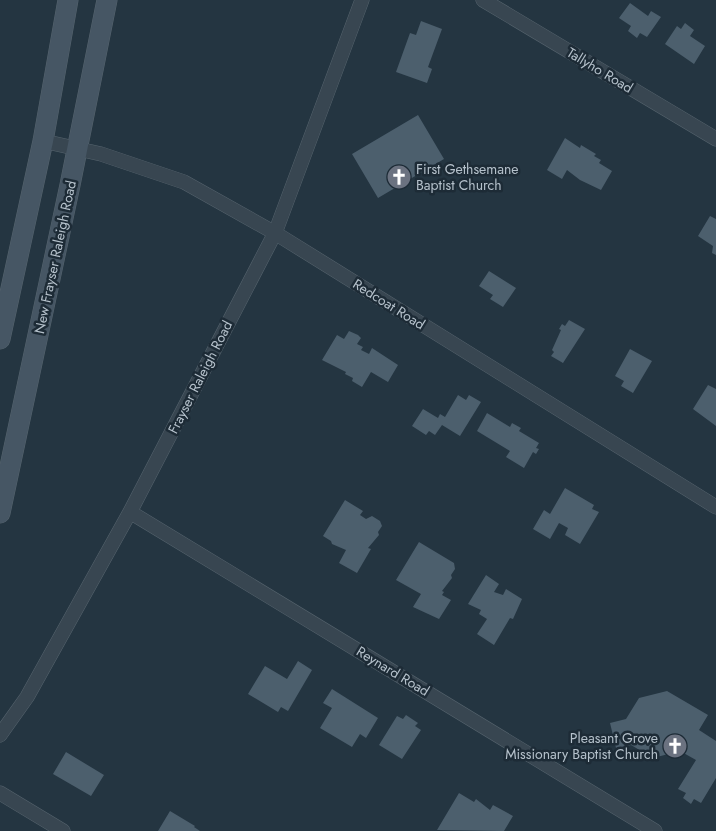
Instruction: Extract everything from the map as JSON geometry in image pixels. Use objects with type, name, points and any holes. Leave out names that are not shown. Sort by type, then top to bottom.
[{"type":"main road","points":[[0,339],[43,141],[68,0]]},
{"type":"main road","name":"New Frayser Raleigh Road","points":[[0,513],[107,0]]},
{"type":"street","name":"Frayser Raleigh Road","points":[[0,735],[27,697],[130,512],[275,233],[362,0]]},
{"type":"street","name":"Tallyho Road","points":[[484,0],[716,140]]},
{"type":"street","name":"Redcoat Road","points":[[43,141],[77,148],[184,182],[275,233],[716,508]]},
{"type":"street","name":"Reynard Road","points":[[130,512],[655,831]]},
{"type":"street","points":[[0,793],[63,831]]},
{"type":"building","points":[[630,3],[648,16],[651,11],[661,17],[647,37],[640,33],[637,38],[628,31],[631,26],[619,18]]},
{"type":"building","points":[[421,21],[442,29],[428,67],[432,69],[427,83],[396,72],[410,33],[416,35]]},
{"type":"building","points":[[685,23],[694,30],[690,36],[705,46],[694,64],[665,44],[677,26],[681,29]]},
{"type":"building","points":[[418,115],[444,159],[378,198],[352,154]]},
{"type":"building","points":[[565,138],[580,148],[581,145],[596,154],[594,156],[601,160],[599,163],[612,171],[601,190],[580,180],[567,170],[562,179],[547,170]]},
{"type":"building","points":[[710,216],[716,219],[716,255],[712,253],[713,246],[698,236]]},
{"type":"building","points":[[489,271],[516,288],[503,307],[490,299],[493,295],[479,286]]},
{"type":"building","points":[[569,320],[585,329],[563,363],[551,356],[561,330],[559,329],[562,324],[565,326]]},
{"type":"building","points":[[349,331],[361,338],[357,344],[363,347],[361,350],[369,354],[372,348],[398,365],[388,382],[371,372],[362,387],[352,381],[353,378],[345,374],[346,372],[322,360],[337,335],[344,339]]},
{"type":"building","points":[[630,349],[652,361],[633,393],[621,386],[624,381],[615,376]]},
{"type":"building","points":[[708,385],[716,389],[716,426],[693,409]]},
{"type":"building","points":[[458,395],[466,400],[469,395],[481,402],[460,436],[442,425],[435,435],[429,431],[426,435],[412,426],[423,409],[438,418],[440,414],[445,417]]},
{"type":"building","points":[[487,413],[510,427],[512,423],[521,428],[519,431],[539,443],[536,448],[539,449],[536,454],[533,452],[524,468],[506,457],[510,451],[477,431]]},
{"type":"building","points":[[565,488],[594,505],[592,509],[599,512],[580,544],[565,535],[568,528],[559,523],[550,539],[533,529],[544,510],[550,514]]},
{"type":"building","points":[[345,500],[363,511],[360,515],[366,519],[372,516],[380,521],[382,526],[378,532],[379,535],[368,548],[371,549],[357,573],[339,563],[346,550],[332,544],[331,541],[323,536]]},
{"type":"building","points":[[419,542],[454,563],[455,569],[451,575],[452,578],[442,591],[444,592],[442,595],[451,600],[439,619],[413,607],[421,594],[396,580]]},
{"type":"building","points":[[486,575],[499,584],[494,592],[503,595],[506,589],[522,599],[513,619],[510,618],[494,645],[477,634],[487,619],[479,614],[481,610],[468,604]]},
{"type":"building","points":[[298,661],[312,670],[288,711],[281,707],[278,712],[248,694],[265,666],[287,679]]},
{"type":"building","points":[[332,689],[378,718],[366,738],[360,734],[352,747],[320,728],[332,708],[323,703]]},
{"type":"building","name":"Pleasant Grove Missionary Baptist Church","points":[[667,691],[708,715],[699,730],[716,741],[716,778],[701,803],[694,799],[691,804],[683,798],[686,793],[678,789],[696,760],[680,751],[653,758],[631,745],[616,748],[610,723],[626,719],[639,698]]},
{"type":"building","points":[[406,715],[418,723],[415,726],[421,730],[402,759],[379,745],[397,716],[403,719]]},
{"type":"building","points":[[66,752],[104,775],[91,796],[53,774]]},
{"type":"building","points":[[459,793],[474,802],[476,799],[490,810],[493,805],[513,816],[504,831],[437,830]]},
{"type":"building","points":[[170,811],[195,826],[200,831],[158,831]]},
{"type":"place","name":"First Gethsemane Baptist Church","points":[[399,177]]},
{"type":"place","name":"Pleasant Grove Missionary Baptist Church","points":[[675,746]]}]
